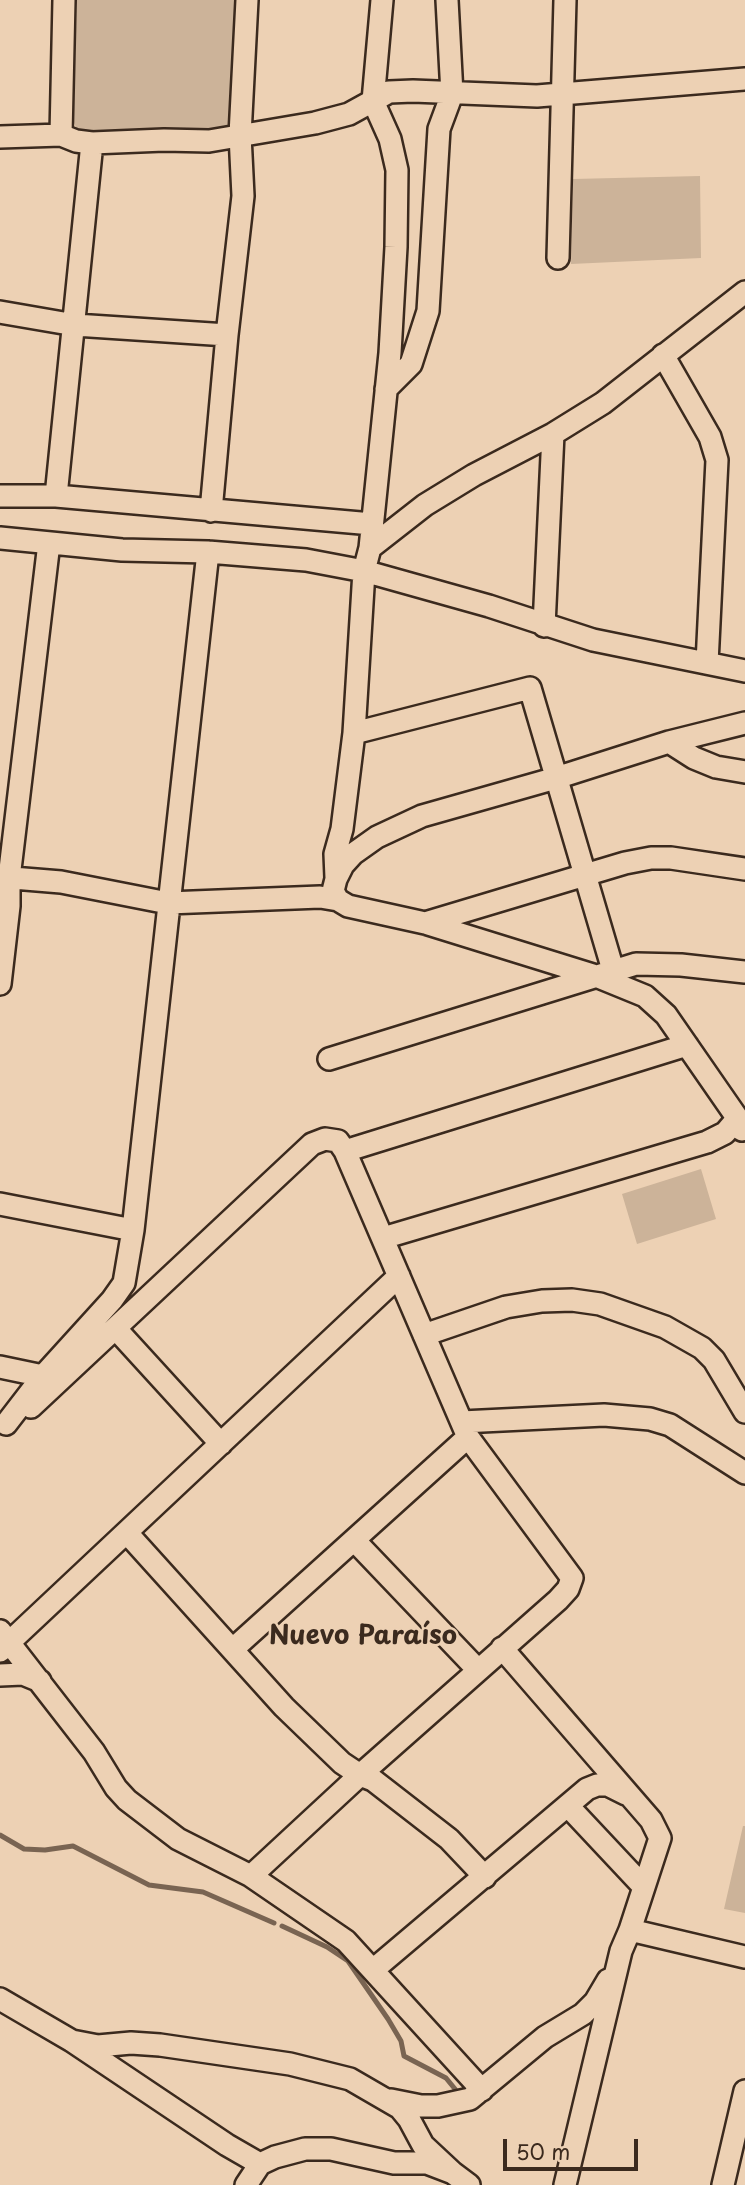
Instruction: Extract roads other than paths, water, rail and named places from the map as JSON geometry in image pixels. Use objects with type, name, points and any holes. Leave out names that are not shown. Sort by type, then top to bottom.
[{"type":"street","points":[[61,135],[64,0]]},
{"type":"street","points":[[211,511],[243,197],[240,135],[247,0]]},
{"type":"street","points":[[382,0],[373,101],[390,139],[397,170],[396,247],[390,353],[370,548],[364,571],[354,733],[342,829],[335,854],[337,890],[348,906],[425,923],[605,973],[657,1005],[742,1128],[707,1142],[383,1238]]},
{"type":"street","points":[[386,389],[411,364],[428,311],[439,129],[452,94],[447,0]]},
{"type":"street","points":[[558,258],[565,0]]},
{"type":"street","points":[[0,137],[61,135],[92,143],[209,141],[315,123],[349,114],[389,92],[564,95],[745,79]]},
{"type":"street","points":[[56,496],[92,143]]},
{"type":"street","points":[[370,548],[425,505],[603,403],[745,292]]},
{"type":"street","points":[[0,313],[75,325],[227,335]]},
{"type":"street","points":[[663,355],[710,437],[717,460],[707,663]]},
{"type":"street","points":[[544,626],[553,434]]},
{"type":"street","points":[[0,496],[56,496],[372,524]]},
{"type":"street","points":[[0,538],[122,550],[208,552],[306,560],[364,571],[489,606],[593,640],[745,671]]},
{"type":"street","points":[[0,984],[9,906],[5,878],[49,543]]},
{"type":"street","points":[[3,1427],[43,1376],[120,1291],[126,1274],[208,552]]},
{"type":"street","points":[[354,733],[530,688],[585,876],[605,973]]},
{"type":"street","points":[[337,890],[343,865],[353,853],[377,837],[422,816],[669,742],[745,723]]},
{"type":"street","points":[[669,742],[694,758],[716,767],[745,772]]},
{"type":"street","points":[[425,923],[625,863],[651,858],[671,858],[745,869]]},
{"type":"street","points":[[5,878],[61,882],[168,903],[320,897],[337,890]]},
{"type":"street","points":[[329,1059],[636,964],[681,965],[745,972]]},
{"type":"street","points":[[345,1151],[687,1045]]},
{"type":"street","points":[[3,1427],[31,1407],[116,1329],[294,1159],[313,1144],[325,1139],[338,1141],[345,1151],[465,1430],[572,1578],[568,1589],[558,1600],[360,1775],[251,1876]]},
{"type":"street","points":[[0,1204],[133,1230]]},
{"type":"street","points":[[399,1276],[127,1533],[3,1642],[40,1681],[127,1800],[178,1839],[251,1876],[346,1941],[482,2090]]},
{"type":"street","points":[[424,1335],[506,1307],[542,1301],[572,1300],[600,1304],[666,1326],[702,1348],[721,1371],[745,1412]]},
{"type":"street","points":[[116,1329],[221,1444]]},
{"type":"street","points":[[0,1367],[43,1376]]},
{"type":"street","points":[[233,1649],[354,1540],[465,1430],[604,1415],[650,1419],[670,1425],[745,1473]]},
{"type":"street","points":[[127,1533],[284,1707],[342,1763],[373,1780],[449,1839],[485,1877]]},
{"type":"street","points":[[354,1540],[478,1671]]},
{"type":"street","points":[[382,2097],[401,2103],[438,2106],[455,2105],[470,2099],[545,2037],[583,2014],[595,2002],[621,1951],[660,1838],[651,1819],[626,1794],[502,1648]]},
{"type":"street","points":[[0,1675],[23,1674],[40,1681]]},
{"type":"street","points":[[373,1970],[587,1789],[608,1785],[626,1794]]},
{"type":"street","points":[[568,1806],[643,1886]]},
{"type":"street","points":[[630,1930],[745,1957]]},
{"type":"street","points":[[565,2185],[621,1951]]},
{"type":"street","points":[[0,1999],[72,2041],[227,2146],[260,2164]]},
{"type":"street","points":[[72,2041],[98,2046],[131,2043],[160,2045],[290,2064],[350,2079],[400,2108],[423,2145],[461,2179]]},
{"type":"street","points":[[723,2185],[745,2091]]},
{"type":"street","points":[[246,2185],[260,2164],[289,2152],[305,2149],[331,2149],[394,2163],[427,2163],[461,2179]]},
{"type":"waterway","points":[[0,1835],[24,1849],[45,1850],[73,1846],[149,1885],[203,1892],[274,1923]]},
{"type":"waterway","points":[[282,1926],[327,1947],[348,1961],[401,2041],[404,2056],[446,2078],[455,2089]]},
{"type":"district","name":"Nuevo Paraíso","points":[[363,1637]]}]
